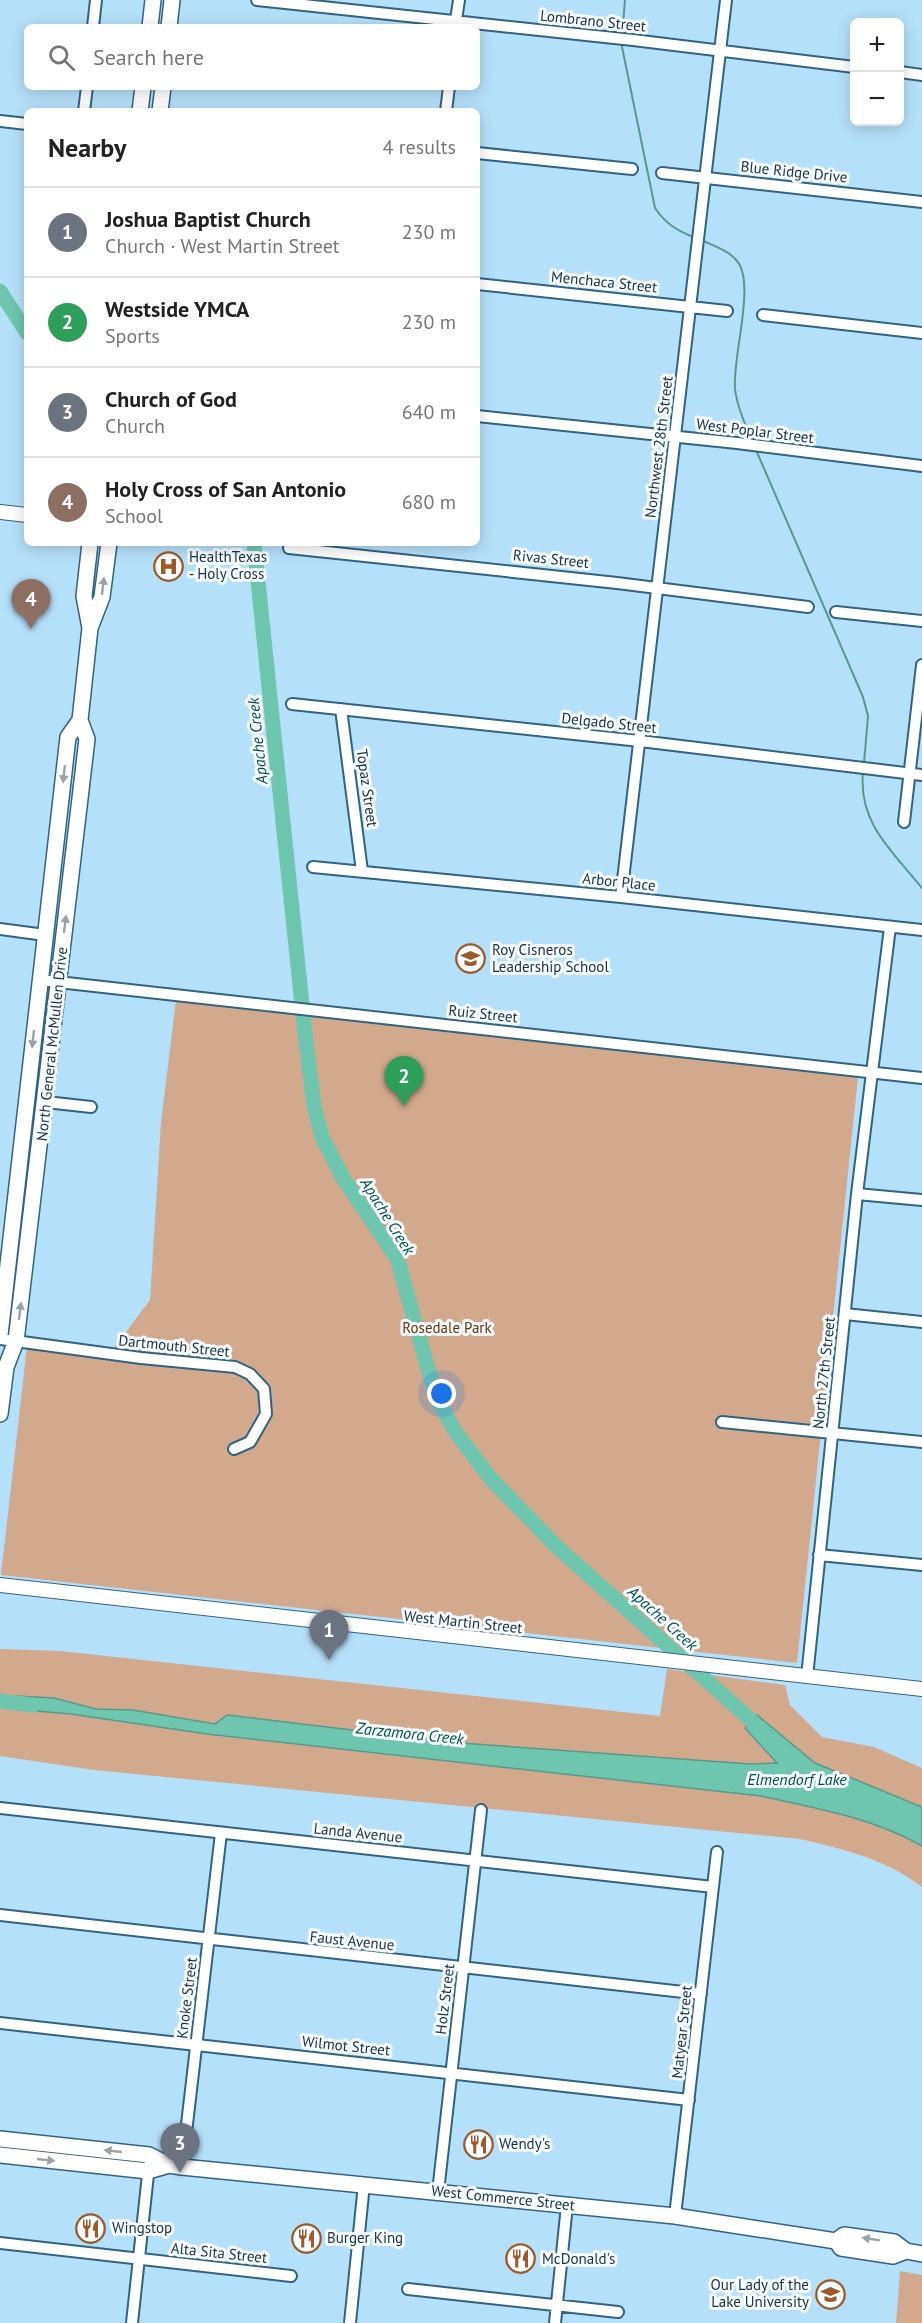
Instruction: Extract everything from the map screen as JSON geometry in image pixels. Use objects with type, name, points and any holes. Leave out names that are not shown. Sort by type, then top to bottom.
[{"type":"main road","points":[[150,24],[153,0]]},
{"type":"main road","points":[[169,24],[172,0]]},
{"type":"main road","points":[[140,108],[143,90]]},
{"type":"main road","points":[[160,108],[163,90]]},
{"type":"main road","name":"North General McMullen Drive","points":[[90,546],[84,596],[90,628]]},
{"type":"main road","name":"North General McMullen Drive","points":[[0,1414],[6,1367],[16,1341],[46,1102],[87,739],[80,720],[90,628],[102,597],[109,546]]},
{"type":"main road","name":"North General McMullen Drive","points":[[6,1367],[0,1338],[45,935],[68,737],[80,720]]},
{"type":"main road","points":[[27,1093],[35,1100],[22,1219],[29,1247]]},
{"type":"main road","name":"West Commerce Street","points":[[0,2139],[149,2155],[175,2166]]},
{"type":"main road","name":"West Commerce Street","points":[[0,2155],[148,2171],[175,2166],[675,2216],[836,2241],[844,2235],[894,2242],[906,2251],[922,2254]]},
{"type":"street","points":[[93,24],[96,0]]},
{"type":"street","name":"Lombrano Street","points":[[257,0],[448,24]]},
{"type":"street","points":[[456,24],[459,0]]},
{"type":"street","name":"Northwest 28th Street","points":[[621,897],[659,588],[726,0]]},
{"type":"street","name":"Lombrano Street","points":[[480,27],[633,40],[850,66]]},
{"type":"street","points":[[904,73],[922,75]]},
{"type":"street","points":[[84,108],[87,90]]},
{"type":"street","points":[[446,108],[448,90]]},
{"type":"street","points":[[0,121],[24,124]]},
{"type":"street","points":[[480,153],[632,169]]},
{"type":"street","name":"Blue Ridge Drive","points":[[662,173],[922,202]]},
{"type":"street","name":"Menchaca Street","points":[[480,284],[727,311]]},
{"type":"street","points":[[763,315],[922,333]]},
{"type":"street","name":"West Poplar Street","points":[[480,416],[737,443],[922,466]]},
{"type":"street","points":[[0,512],[24,515]]},
{"type":"street","name":"Rivas Street","points":[[290,548],[659,588],[808,608]]},
{"type":"street","points":[[836,612],[922,621]]},
{"type":"street","points":[[904,822],[922,665]]},
{"type":"street","name":"Delgado Street","points":[[292,704],[640,741],[922,775]]},
{"type":"street","name":"Topaz Street","points":[[341,709],[362,871]]},
{"type":"street","name":"Arbor Place","points":[[313,867],[621,897],[922,930]]},
{"type":"street","name":"North 27th Street","points":[[807,1677],[856,1194],[890,927]]},
{"type":"street","points":[[0,929],[45,935]]},
{"type":"street","name":"Ruiz Street","points":[[40,980],[922,1078]]},
{"type":"street","points":[[46,1102],[91,1107]]},
{"type":"street","points":[[856,1194],[922,1200]]},
{"type":"street","points":[[845,1314],[922,1322]]},
{"type":"street","name":"Dartmouth Street","points":[[0,1338],[141,1358],[235,1367],[250,1374],[264,1389],[266,1414],[250,1442],[234,1449]]},
{"type":"street","points":[[722,1422],[922,1442]]},
{"type":"street","points":[[819,1555],[922,1565]]},
{"type":"street","name":"West Martin Street","points":[[0,1586],[922,1689]]},
{"type":"street","name":"Landa Avenue","points":[[0,1808],[713,1887]]},
{"type":"street","name":"Holz Street","points":[[438,2192],[481,1810]]},
{"type":"street","name":"Knoke Street","points":[[175,2166],[196,2045],[221,1833]]},
{"type":"street","name":"Matyear Street","points":[[675,2216],[717,1852]]},
{"type":"street","name":"Faust Avenue","points":[[0,1915],[701,1994]]},
{"type":"street","name":"Wilmot Street","points":[[0,2024],[689,2100]]},
{"type":"street","points":[[132,2323],[149,2155]]},
{"type":"street","points":[[350,2323],[364,2184]]},
{"type":"street","points":[[555,2323],[567,2205]]},
{"type":"street","name":"Alta Sita Street","points":[[0,2243],[291,2276]]},
{"type":"street","points":[[408,2289],[618,2312]]},
{"type":"green space","name":"Rosedale Park","points":[[176,1000],[858,1077],[797,1663],[1,1575],[28,1337],[114,1348],[150,1300],[161,1122]]},
{"type":"green space","points":[[0,1649],[60,1651],[660,1716],[667,1669],[785,1685],[790,1705],[822,1737],[874,1747],[922,1768],[922,1887],[894,1869],[864,1856],[800,1839],[94,1770],[0,1756]]},
{"type":"green space","points":[[900,2271],[922,2275],[922,2323],[896,2323]]},
{"type":"water","name":"Elmendorf Lake","points":[[16,1696],[54,1698],[96,1709],[133,1710],[215,1724],[227,1715],[461,1743],[750,1764],[777,1763],[745,1728],[757,1715],[815,1763],[922,1807],[922,1846],[864,1821],[761,1796],[207,1734],[71,1714],[13,1709],[12,1703]]},
{"type":"waterway","points":[[622,36],[625,0]]},
{"type":"waterway","points":[[621,42],[655,208],[671,225],[693,237]]},
{"type":"waterway","points":[[701,240],[729,254],[737,261],[742,272],[744,303],[735,389],[739,409],[753,442]]},
{"type":"waterway","name":"Apache Creek","points":[[0,291],[24,328]]},
{"type":"waterway","points":[[756,450],[863,697],[868,716],[864,763]]},
{"type":"waterway","name":"Apache Creek","points":[[254,546],[306,1043],[314,1106],[322,1137],[343,1178],[397,1258],[436,1397],[456,1433],[491,1479],[557,1547],[752,1721],[765,1736]]},
{"type":"waterway","points":[[863,772],[866,806],[879,835],[922,888]]},
{"type":"waterway","name":"Zarzamora Creek","points":[[0,1701],[33,1705]]},
{"type":"place","name":"HealthTexas - Holy Cross","points":[[168,566]]},
{"type":"place","name":"Holy Cross of San Antonio","points":[[31,629]]},
{"type":"place","name":"Roy Cisneros Leadership School","points":[[471,959]]},
{"type":"place","name":"Westside YMCA","points":[[404,1106]]},
{"type":"place","name":"Joshua Baptist Church","points":[[329,1660]]},
{"type":"place","name":"Wendy's","points":[[478,2144]]},
{"type":"place","name":"Church of God","points":[[180,2173]]},
{"type":"place","name":"Wingstop","points":[[91,2228]]},
{"type":"place","name":"Burger King","points":[[306,2238]]},
{"type":"place","name":"McDonald's","points":[[521,2259]]},
{"type":"place","name":"Our Lady of the Lake University","points":[[830,2294]]}]
